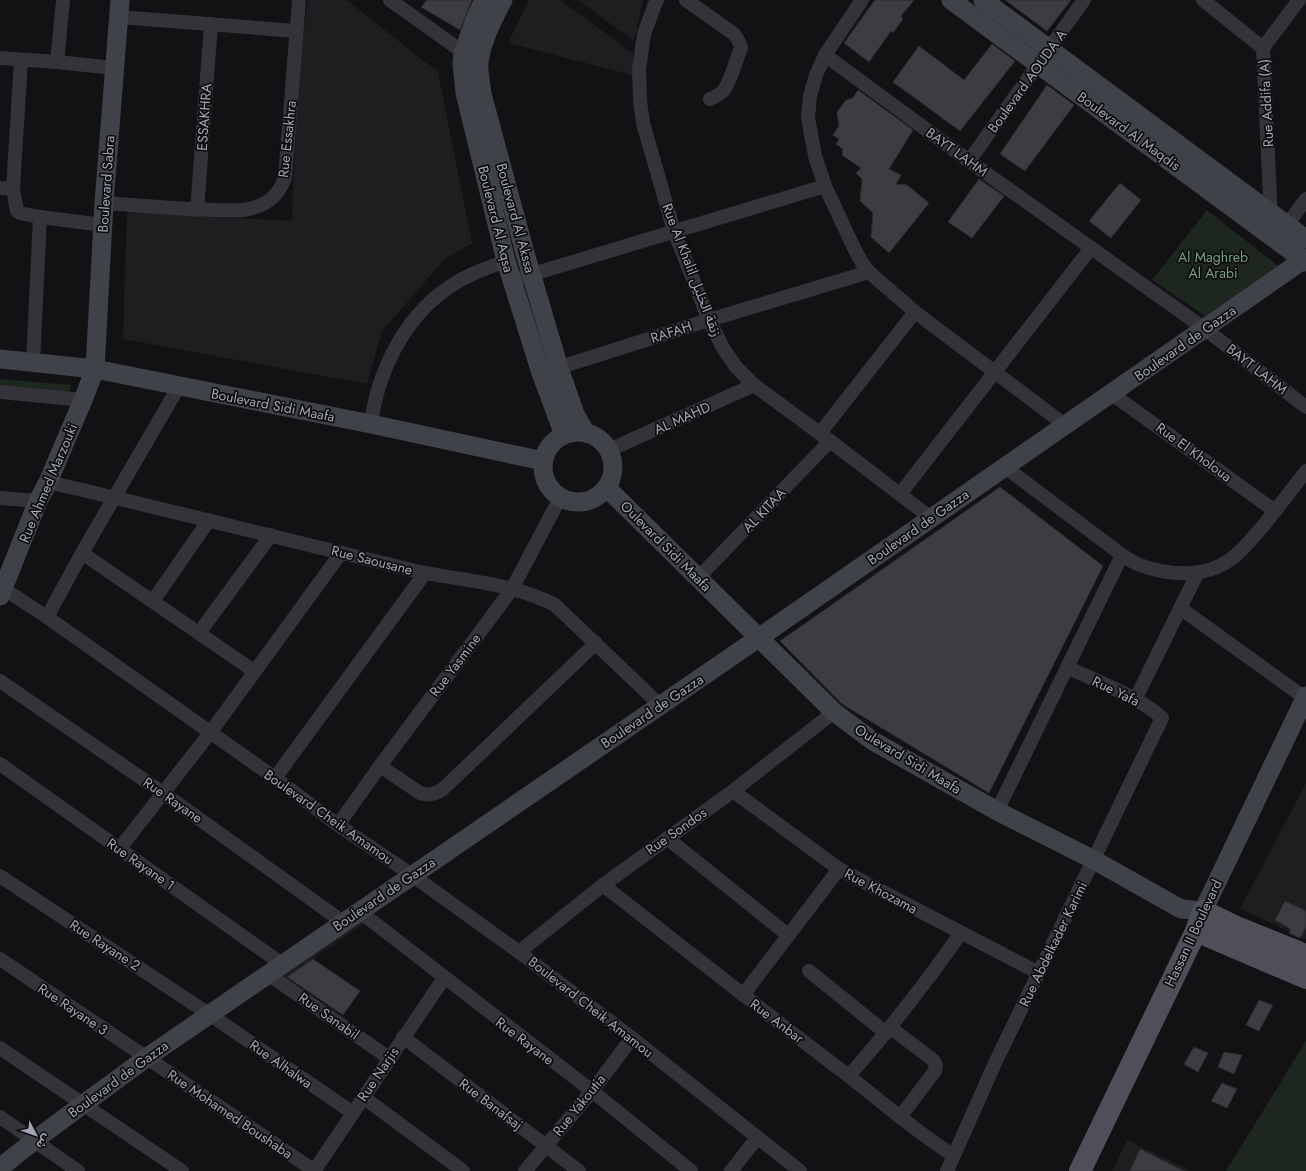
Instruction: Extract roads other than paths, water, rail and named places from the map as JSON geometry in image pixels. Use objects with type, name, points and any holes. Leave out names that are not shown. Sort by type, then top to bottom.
[{"type":"main road","points":[[1199,921],[1236,926],[1306,956]]},
{"type":"main road","points":[[1199,921],[1228,946],[1306,978]]},
{"type":"main road","name":"Hassan II Boulevard","points":[[1080,1171],[1199,921]]},
{"type":"street","points":[[57,62],[63,0]]},
{"type":"street","name":"Rue Essakhra","points":[[104,203],[197,210],[248,210],[267,202],[272,198],[281,188],[285,178],[299,0]]},
{"type":"street","points":[[390,0],[479,63]]},
{"type":"street","name":"Boulevard Al Aqsa","points":[[484,0],[463,53],[462,64],[465,93],[506,261],[512,280],[550,370],[564,435]]},
{"type":"street","name":"Boulevard Al Akssa","points":[[504,0],[483,45],[479,63],[482,94],[532,275],[550,370],[586,433]]},
{"type":"street","name":"Rue Al Khalil زنقة الخليل","points":[[658,0],[655,4],[644,34],[639,70],[640,101],[646,134],[674,231],[709,320],[729,358],[743,375],[754,385],[931,518]]},
{"type":"street","points":[[686,0],[734,34],[740,43],[741,48],[724,91],[718,96],[710,99]]},
{"type":"street","points":[[862,0],[825,55],[811,91],[808,118],[815,156],[825,186],[853,246],[862,263],[870,272],[916,312],[1065,425]]},
{"type":"street","name":"Boulevard Al Maqdis","points":[[951,0],[1305,260]]},
{"type":"street","name":"Boulevard Al Maqdis","points":[[983,0],[1306,239]]},
{"type":"street","name":"Boulevard AOUDA A","points":[[969,161],[1084,0]]},
{"type":"street","points":[[1263,48],[1299,0]]},
{"type":"street","name":"Rue Addifa (A)","points":[[1211,2],[1263,48],[1271,236]]},
{"type":"street","points":[[119,9],[211,24],[296,31]]},
{"type":"street","name":"Boulevard Sabra","points":[[95,369],[104,203],[119,9]]},
{"type":"street","name":"ESSAKHRA","points":[[197,210],[211,24]]},
{"type":"street","name":"BAYT LAHM","points":[[825,55],[969,161],[1205,329],[1306,407]]},
{"type":"street","points":[[0,58],[114,68]]},
{"type":"street","points":[[21,60],[7,189],[17,211],[40,217],[103,225]]},
{"type":"street","points":[[512,280],[825,186]]},
{"type":"street","points":[[1287,225],[1306,199]]},
{"type":"street","points":[[32,363],[40,217]]},
{"type":"street","points":[[900,494],[1091,248]]},
{"type":"street","name":"Boulevard de Gazza","points":[[0,1168],[146,1058],[209,1014],[760,637],[1305,260]]},
{"type":"street","points":[[371,424],[376,397],[389,361],[401,338],[421,311],[434,298],[456,283],[478,271],[506,261]]},
{"type":"street","name":"RAFAH","points":[[550,370],[709,320],[870,272]]},
{"type":"street","name":"AL KITAA","points":[[698,578],[825,437],[916,312]]},
{"type":"street","name":"Boulevard Sidi Maafa","points":[[0,360],[95,369],[371,424],[543,461]]},
{"type":"street","name":"Rue Ahmed Marzouki","points":[[2,592],[38,500],[48,482],[95,369]]},
{"type":"street","name":"AL MAHD","points":[[610,450],[754,385]]},
{"type":"street","points":[[47,618],[82,553],[179,386]]},
{"type":"street","points":[[0,392],[83,400]]},
{"type":"street","name":"Rue El Kholoua","points":[[1112,394],[1276,511]]},
{"type":"street","points":[[575,432],[586,433],[602,441],[610,450],[614,469],[612,479],[607,488],[600,495],[586,502],[570,502],[560,498],[548,485],[544,474],[543,461],[549,448],[555,441],[564,435],[575,432]]},
{"type":"street","points":[[1005,467],[1122,555],[1140,565],[1161,571],[1177,573],[1198,572],[1214,569],[1231,560],[1240,552],[1304,477]]},
{"type":"street","name":"Rue Saousane","points":[[48,482],[425,573],[512,589],[539,597],[555,605],[660,705]]},
{"type":"street","name":"Oulevard Sidi Maafa","points":[[607,488],[760,637],[834,712],[873,741],[996,811],[1094,860],[1181,909],[1199,921]]},
{"type":"street","points":[[0,498],[38,500]]},
{"type":"street","name":"Rue Yasmine","points":[[338,825],[380,766],[512,589],[560,498]]},
{"type":"street","points":[[153,601],[209,520]]},
{"type":"street","points":[[199,633],[270,535]]},
{"type":"street","points":[[82,553],[254,671]]},
{"type":"street","points":[[120,848],[210,733],[341,553]]},
{"type":"street","points":[[996,811],[1122,555]]},
{"type":"street","points":[[1135,700],[1198,572]]},
{"type":"street","points":[[275,778],[425,573]]},
{"type":"street","name":"Boulevard Cheik Amamou","points":[[2,592],[47,618],[519,952],[632,1038],[800,1171]]},
{"type":"street","points":[[1180,608],[1306,697]]},
{"type":"street","points":[[380,766],[420,793],[426,795],[437,793],[443,789],[596,643]]},
{"type":"street","name":"Rue Yafa","points":[[1066,667],[1135,700],[1157,713],[1162,718]]},
{"type":"street","name":"Rue Rayane","points":[[0,681],[163,793],[444,978],[592,1091],[691,1171]]},
{"type":"street","name":"Hassan II Boulevard","points":[[1199,921],[1306,697]]},
{"type":"street","name":"Rue Sondos","points":[[519,952],[603,885],[733,791],[834,712]]},
{"type":"street","name":"Rue Abdelkader Karimi","points":[[946,1171],[996,1061],[1162,718]]},
{"type":"street","name":"Rue Rayane 1","points":[[0,764],[120,848],[275,969]]},
{"type":"street","name":"Rue Khozama","points":[[733,791],[839,869],[1039,973]]},
{"type":"street","points":[[667,838],[788,935]]},
{"type":"street","points":[[743,995],[839,869]]},
{"type":"street","name":"Rue Rayane 2","points":[[0,876],[209,1014]]},
{"type":"street","name":"Rue Anbar","points":[[603,885],[849,1076],[931,1142],[954,1156]]},
{"type":"street","points":[[849,1076],[933,974],[960,933]]},
{"type":"street","name":"Rue Rayane 3","points":[[0,960],[146,1058]]},
{"type":"street","name":"Rue Sanabil","points":[[275,969],[389,1058]]},
{"type":"street","points":[[809,971],[888,1030],[933,1060],[936,1065],[935,1071],[900,1117]]},
{"type":"street","name":"Rue Narjis","points":[[314,1171],[444,978]]},
{"type":"street","name":"Rue Alhalwa","points":[[209,1014],[353,1113]]},
{"type":"street","name":"Rue Banafsaj","points":[[403,1037],[578,1171]]},
{"type":"street","name":"Rue Yakoutia","points":[[525,1171],[592,1091],[632,1038]]},
{"type":"street","points":[[0,1048],[182,1171]]},
{"type":"street","name":"Rue Mohamed Boushaba","points":[[146,1058],[314,1171]]},
{"type":"street","points":[[363,1097],[463,1171]]},
{"type":"street","points":[[0,1117],[78,1171]]},
{"type":"street","points":[[731,1171],[757,1138]]},
{"type":"park label","name":"Al Maghreb Al Arabi","points":[[1213,266]]}]
